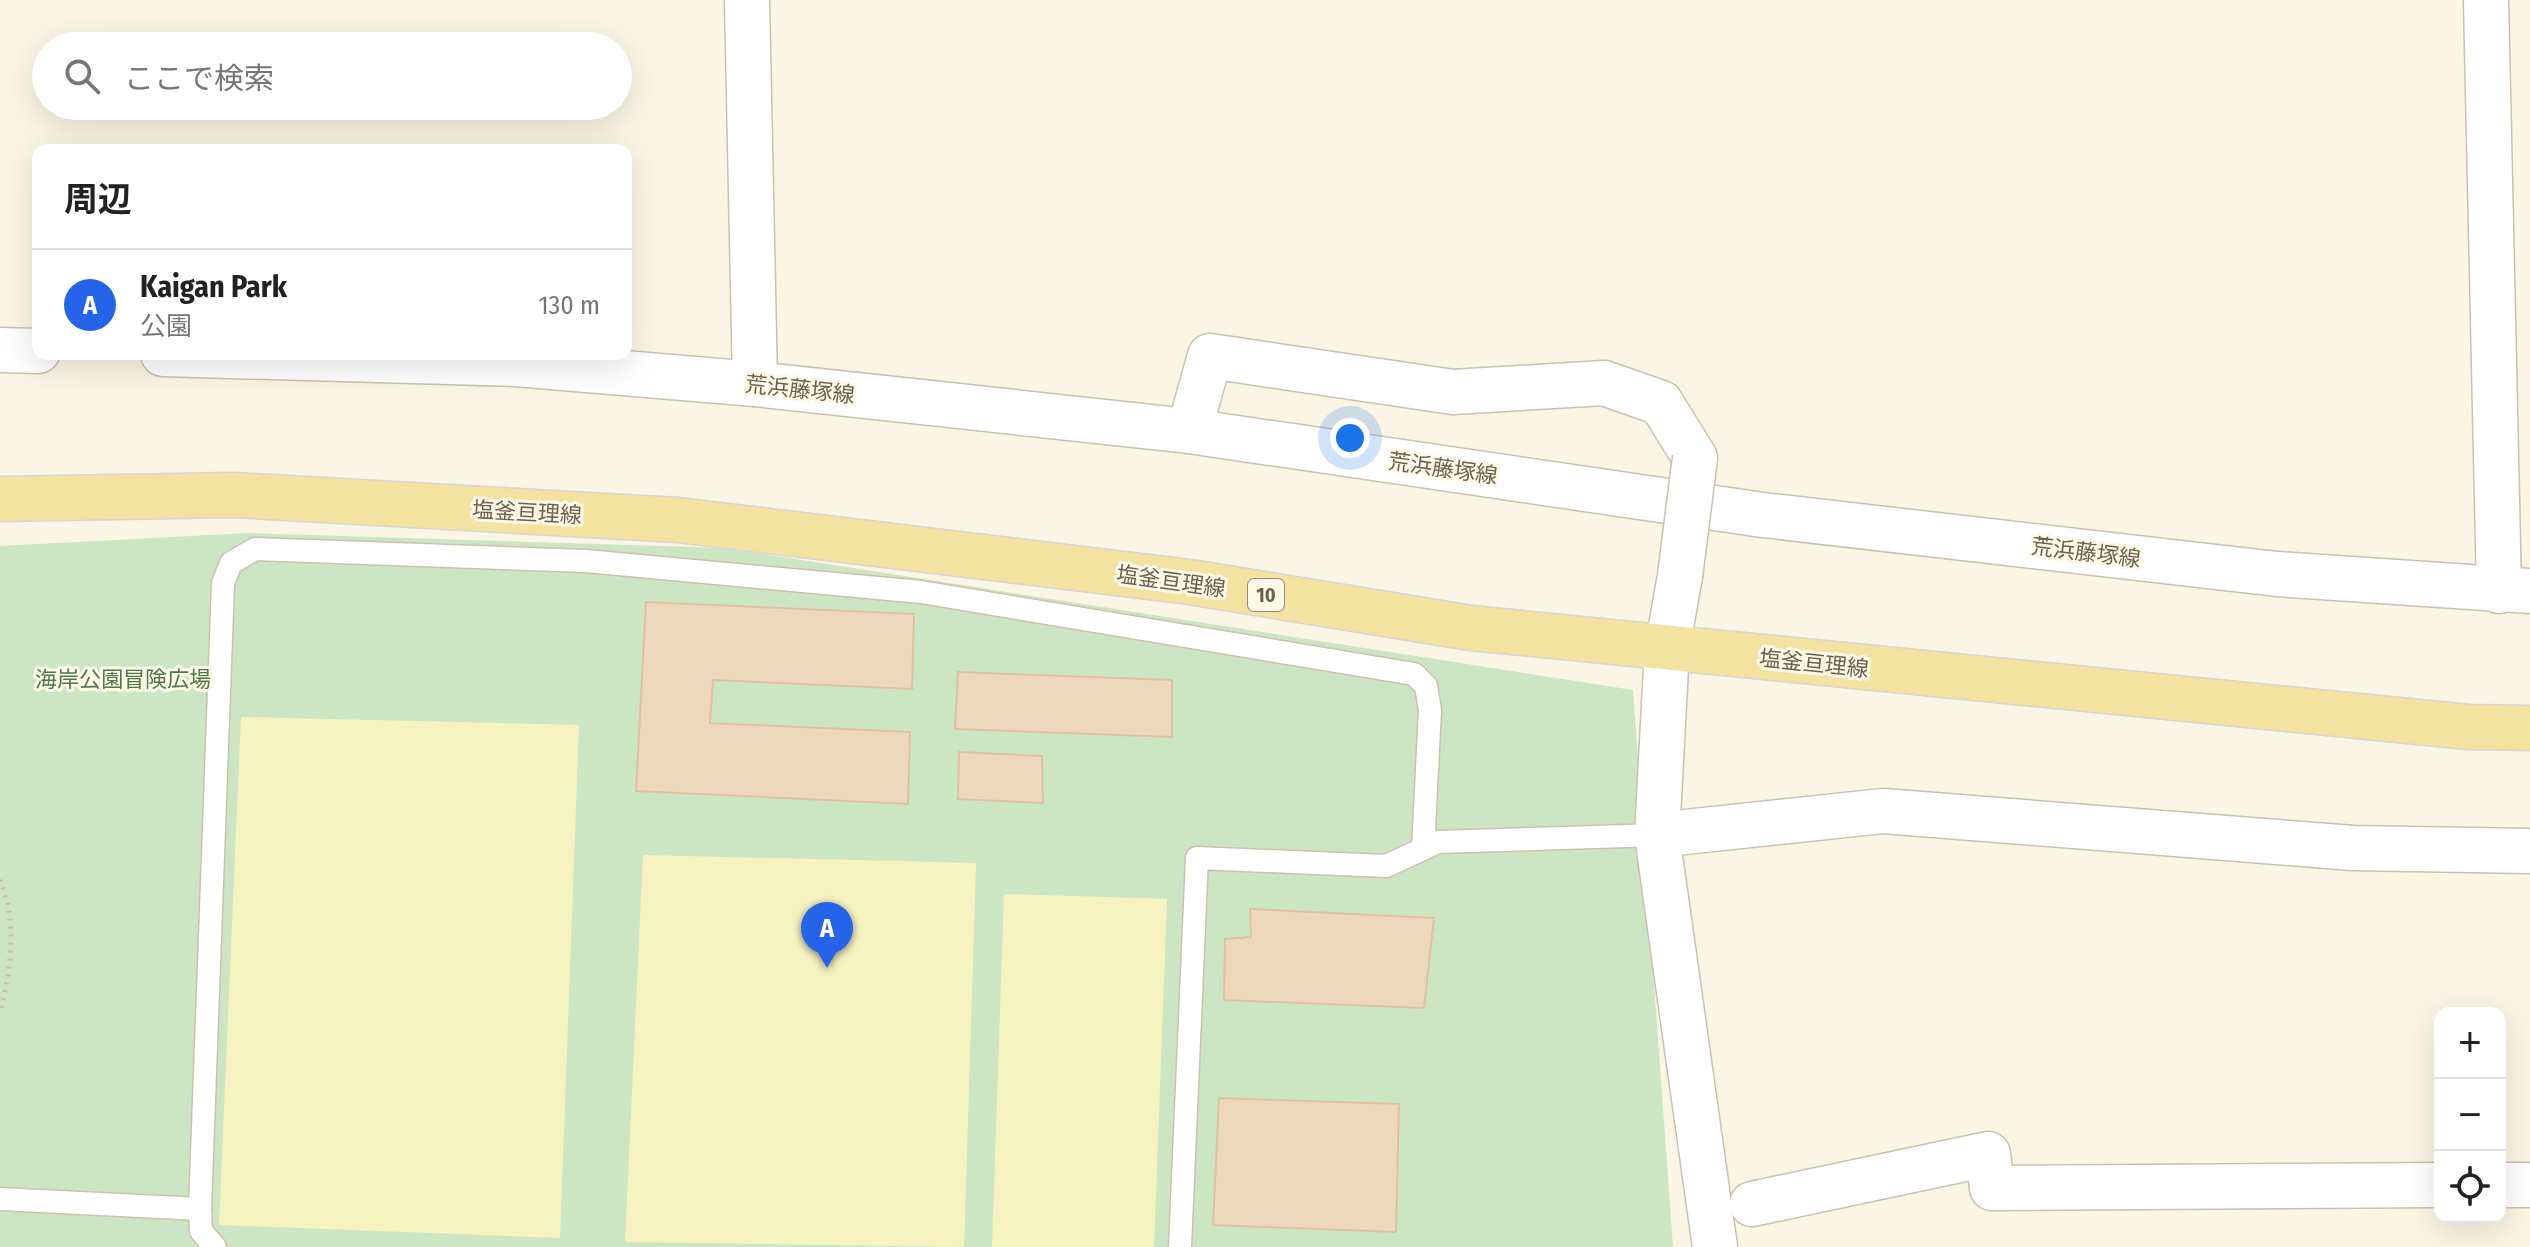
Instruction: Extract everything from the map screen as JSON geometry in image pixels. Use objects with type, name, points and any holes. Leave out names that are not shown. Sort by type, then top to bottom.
[{"type":"main road","name":"塩釜亘理線","points":[[0,499],[234,495],[678,520],[1190,582],[1471,628],[2469,727],[2530,728]]},
{"type":"street","points":[[747,0],[755,384]]},
{"type":"street","points":[[2486,0],[2514,591]]},
{"type":"street","points":[[0,350],[32,351]]},
{"type":"street","points":[[1189,431],[1210,356],[1453,392],[1604,383],[1661,403],[1695,458],[1667,649],[1657,835],[1715,1247]]},
{"type":"street","name":"荒浜藤塚線","points":[[375,360],[516,364],[755,384],[1189,431],[1763,515],[2277,574],[2514,591]]},
{"type":"street","points":[[1657,835],[1883,811],[2353,848],[2530,851]]},
{"type":"street","points":[[1752,1204],[1988,1154],[1992,1188],[2434,1185]]},
{"type":"street","points":[[2506,1185],[2530,1185]]},
{"type":"lane","points":[[215,1247],[201,1231],[200,1209],[223,583],[231,563],[255,549],[586,561],[921,592],[1414,674],[1426,686],[1430,710],[1423,849]]},
{"type":"lane","points":[[1180,1247],[1197,858],[1386,866],[1438,842],[1657,835]]},
{"type":"lane","points":[[0,1199],[200,1209]]},
{"type":"path","points":[[0,880],[7,896],[12,965],[0,1013]]},
{"type":"green space","name":"海岸公園冒険広場","points":[[249,533],[725,548],[1633,690],[1673,1247],[0,1247],[0,546]]},
{"type":"sand","points":[[241,717],[579,725],[560,1238],[219,1225]]},
{"type":"sand","points":[[643,855],[976,863],[964,1247],[625,1242]]},
{"type":"sand","points":[[1004,894],[1167,899],[1154,1247],[992,1247]]},
{"type":"building","points":[[646,602],[914,614],[912,689],[713,680],[710,723],[910,732],[908,804],[636,791]]},
{"type":"building","points":[[958,672],[1172,680],[1172,737],[955,729]]},
{"type":"building","points":[[959,752],[1042,756],[1043,803],[958,799]]},
{"type":"building","points":[[1250,909],[1434,918],[1424,1008],[1224,1000],[1225,939],[1251,937]]},
{"type":"building","points":[[1219,1098],[1399,1104],[1396,1232],[1213,1225]]},
{"type":"place","name":"Kaigan Park","points":[[827,968]]}]
